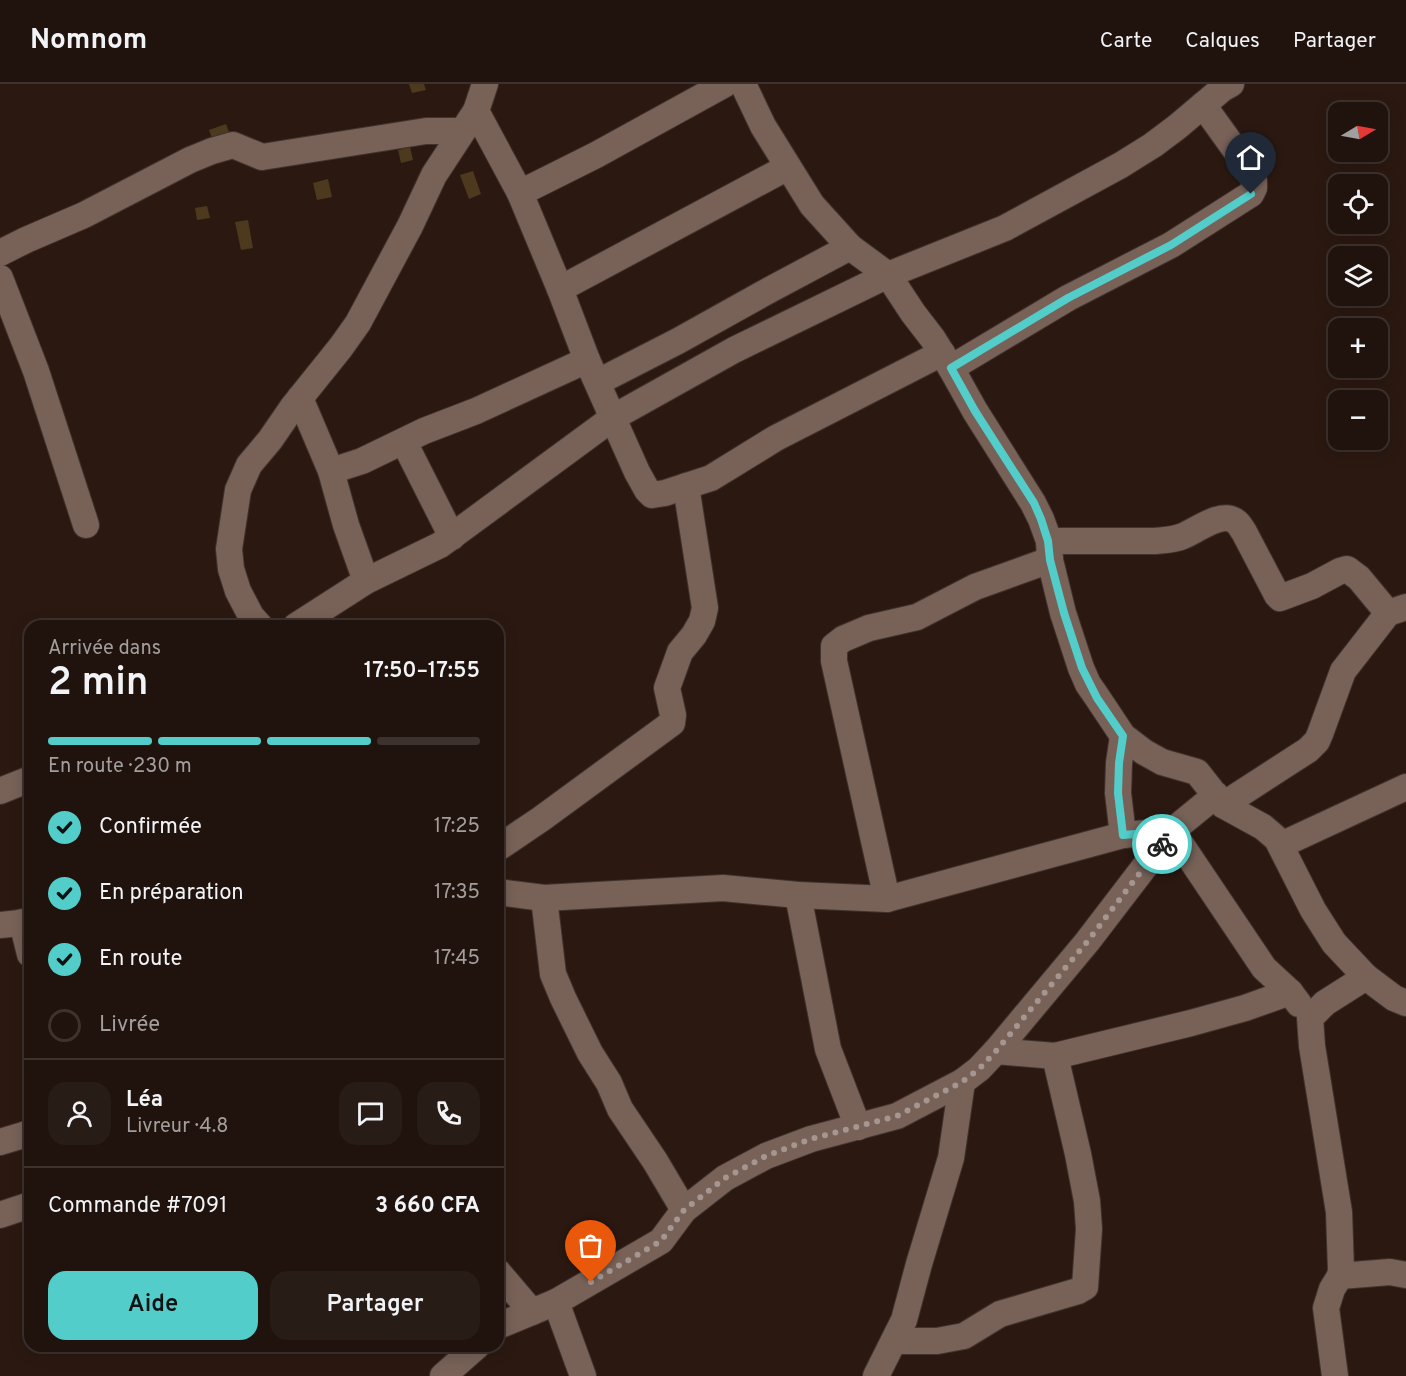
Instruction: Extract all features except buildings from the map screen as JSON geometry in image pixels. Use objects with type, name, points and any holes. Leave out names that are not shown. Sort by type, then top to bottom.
[{"type":"street","points":[[255,620],[238,591],[231,569],[229,549],[238,490],[249,465],[342,347],[358,323],[410,226],[434,175],[469,121],[484,84]]},
{"type":"street","points":[[520,193],[596,155],[724,84]]},
{"type":"street","points":[[743,84],[763,126],[812,205],[850,247],[888,275],[946,361],[1034,503],[1041,519],[1064,613],[1082,668],[1097,698],[1123,736],[1162,762],[1197,772],[1220,800],[1263,827],[1277,839],[1313,910],[1334,943],[1366,977],[1394,998],[1406,1003]]},
{"type":"street","points":[[324,617],[366,581],[452,537],[614,417],[734,350],[888,275],[1005,228],[1153,146],[1218,90],[1239,155],[1252,176],[1254,188],[1251,194],[1171,245],[946,361],[776,438],[711,478],[656,495],[650,494],[637,472],[614,417],[592,371],[520,193],[469,121]]},
{"type":"street","points":[[0,253],[84,215],[190,160],[233,145],[262,157],[426,131],[469,121]]},
{"type":"street","points":[[560,289],[788,167]]},
{"type":"street","points":[[331,471],[362,461],[424,431],[476,411],[678,341],[850,247]]},
{"type":"street","points":[[0,278],[36,371],[86,525]]},
{"type":"street","points":[[300,398],[331,471],[346,525],[366,581]]},
{"type":"street","points":[[404,442],[452,537]]},
{"type":"street","points":[[504,844],[672,723],[673,715],[667,688],[680,652],[702,621],[705,608],[686,486]]},
{"type":"street","points":[[504,1324],[556,1302],[661,1241],[684,1210],[725,1178],[766,1156],[811,1139],[897,1116],[962,1082],[979,1069],[1087,942],[1172,831],[1220,800],[1308,750],[1317,741],[1344,671],[1397,610],[1347,569],[1340,570],[1312,586],[1280,598],[1238,523],[1232,519],[1216,520],[1182,537],[1170,540],[1049,551],[917,617],[870,628],[843,639],[834,646],[836,670],[887,899]]},
{"type":"street","points":[[1123,736],[1118,793],[1123,835]]},
{"type":"street","points":[[0,791],[24,781]]},
{"type":"street","points":[[1281,845],[1406,787]]},
{"type":"street","points":[[504,893],[544,898],[723,888],[887,899],[1123,835],[1172,831]]},
{"type":"street","points":[[1172,831],[1264,968],[1290,993],[1310,1018],[1311,1046],[1339,1212],[1340,1276],[1332,1289],[1326,1308],[1335,1376]]},
{"type":"street","points":[[798,894],[828,1049],[858,1127]]},
{"type":"street","points":[[544,898],[553,974],[563,998],[590,1053],[609,1083],[620,1109],[684,1210]]},
{"type":"street","points":[[18,923],[24,938]]},
{"type":"street","points":[[1310,1018],[1325,1003],[1366,977]]},
{"type":"street","points":[[996,1051],[1055,1056],[1191,1023],[1290,993]]},
{"type":"street","points":[[894,1341],[937,1341],[964,1336],[1000,1314],[1078,1292],[1085,1287],[1089,1229],[1086,1201],[1078,1154],[1055,1056]]},
{"type":"street","points":[[876,1376],[904,1320],[918,1264],[951,1158],[962,1082]]},
{"type":"street","points":[[0,1142],[24,1135]]},
{"type":"street","points":[[0,1215],[24,1207]]},
{"type":"street","points":[[1340,1276],[1390,1272],[1406,1275]]},
{"type":"street","points":[[504,1279],[532,1312]]},
{"type":"street","points":[[556,1302],[583,1376]]},
{"type":"street","points":[[443,1376],[470,1352]]},
{"type":"way so far","points":[[591,1282],[661,1241],[684,1210],[725,1178],[766,1156],[811,1139],[897,1116],[962,1082],[979,1069],[1087,942],[1162,844]]},
{"type":"route","points":[[1162,844],[1172,831],[1123,835],[1118,793],[1123,736],[1088,684],[1076,654],[1050,560],[1048,541],[1034,503],[975,411],[951,368],[1068,298],[1171,245],[1251,194]]}]
